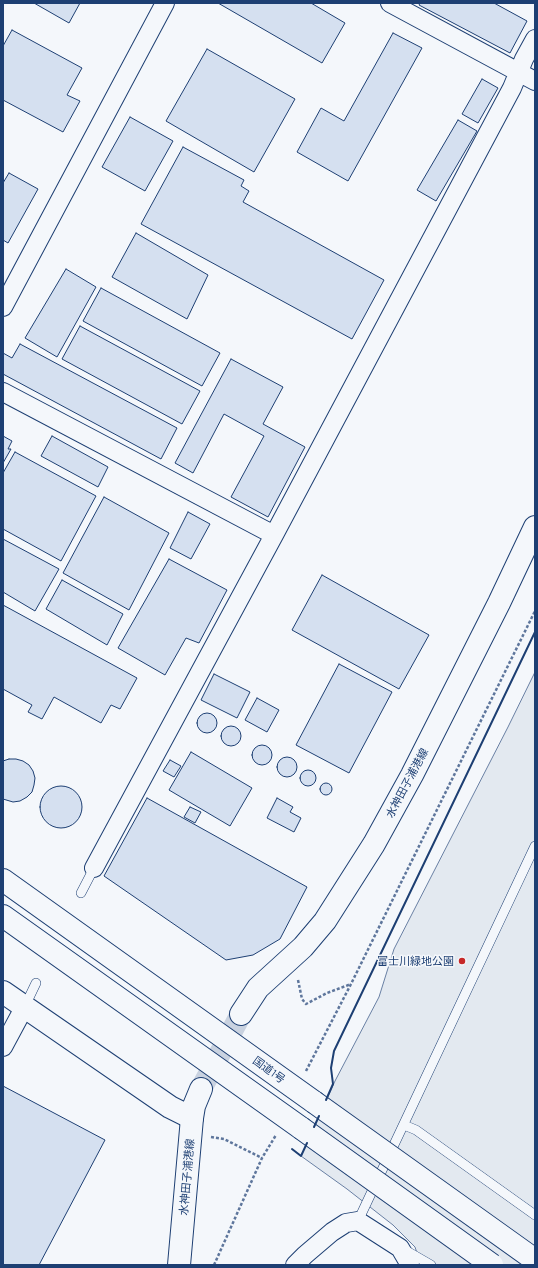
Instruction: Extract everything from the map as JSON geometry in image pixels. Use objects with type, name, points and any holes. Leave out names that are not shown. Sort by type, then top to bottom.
[{"type":"main road","name":"水神田子浦港線","points":[[241,1014],[258,988],[303,947],[325,921],[374,844],[412,775],[535,527]]},
{"type":"main road","name":"国道1号","points":[[3,880],[535,1260]]},
{"type":"main road","points":[[3,916],[492,1265]]},
{"type":"main road","points":[[3,992],[170,1107],[192,1118]]},
{"type":"main road","name":"水神田子浦港線","points":[[179,1265],[192,1118],[194,1106],[201,1090]]},
{"type":"street","points":[[3,307],[165,3]]},
{"type":"street","points":[[390,3],[535,81]]},
{"type":"street","points":[[94,868],[274,535],[512,88],[518,72],[535,38]]},
{"type":"street","points":[[3,392],[274,535]]},
{"type":"street","points":[[3,1047],[25,1006]]},
{"type":"street","points":[[295,1265],[305,1254],[332,1232],[346,1223],[358,1221],[400,1248],[410,1265]]},
{"type":"lane","points":[[358,1221],[535,846]]},
{"type":"lane","points":[[81,893],[94,868]]},
{"type":"lane","points":[[25,1006],[36,983]]},
{"type":"lane","points":[[404,1125],[416,1130],[535,1215]]},
{"type":"lane","points":[[400,1248],[431,1265]]},
{"type":"path","points":[[304,1074],[351,984],[535,611]]},
{"type":"path","points":[[280,967],[288,973],[296,976],[299,981],[302,999],[306,1004],[327,993],[351,984]]},
{"type":"path","points":[[214,1265],[262,1158],[278,1131]]},
{"type":"path","points":[[224,1139],[262,1158]]},
{"type":"shaded area","name":"富士川緑地公園","points":[[535,672],[535,1265],[421,1265],[415,1247],[393,1225],[347,1189],[301,1156],[335,1081],[379,997],[394,949]]},
{"type":"building","points":[[34,3],[80,3],[69,23]]},
{"type":"building","points":[[218,3],[311,3],[345,23],[322,63]]},
{"type":"building","points":[[420,3],[494,3],[527,21],[510,53],[419,5]]},
{"type":"building","points":[[12,30],[82,68],[67,95],[80,101],[63,132],[3,100],[3,46]]},
{"type":"building","points":[[393,33],[422,48],[348,181],[297,152],[321,108],[344,121]]},
{"type":"building","points":[[207,49],[295,99],[254,172],[166,121]]},
{"type":"building","points":[[482,79],[498,88],[478,123],[462,114]]},
{"type":"building","points":[[130,117],[173,141],[145,191],[102,167]]},
{"type":"building","points":[[458,120],[477,131],[436,201],[417,190]]},
{"type":"building","points":[[183,147],[244,180],[241,186],[249,191],[243,202],[384,280],[352,339],[141,224]]},
{"type":"building","points":[[9,173],[38,189],[8,243],[3,240],[3,183]]},
{"type":"building","points":[[136,233],[208,275],[187,319],[112,277]]},
{"type":"building","points":[[66,269],[96,287],[57,357],[25,338]]},
{"type":"building","points":[[101,288],[220,353],[202,386],[83,321]]},
{"type":"building","points":[[80,326],[200,391],[182,424],[62,359]]},
{"type":"building","points":[[20,344],[177,428],[161,459],[3,374],[3,353],[12,358]]},
{"type":"building","points":[[231,359],[283,387],[263,424],[305,447],[268,517],[231,497],[264,436],[224,414],[193,473],[175,463]]},
{"type":"building","points":[[3,436],[12,441],[8,449],[11,449],[3,463]]},
{"type":"building","points":[[52,436],[108,467],[98,487],[41,456]]},
{"type":"building","points":[[15,452],[96,496],[61,561],[3,529],[3,473]]},
{"type":"building","points":[[104,497],[169,533],[129,610],[63,573]]},
{"type":"building","points":[[188,512],[210,524],[191,559],[170,548]]},
{"type":"building","points":[[3,539],[59,569],[35,611],[3,592]]},
{"type":"building","points":[[169,559],[227,590],[199,643],[186,638],[165,675],[118,648]]},
{"type":"building","points":[[322,575],[429,635],[399,689],[292,630]]},
{"type":"building","points":[[62,580],[123,614],[107,645],[46,609]]},
{"type":"building","points":[[3,605],[137,678],[120,709],[111,705],[101,723],[54,697],[42,719],[28,712],[32,705],[3,689]]},
{"type":"building","points":[[339,664],[392,692],[349,773],[296,745]]},
{"type":"building","points":[[214,674],[250,692],[237,718],[201,700]]},
{"type":"building","points":[[257,698],[279,710],[267,732],[245,720]]},
{"type":"building","points":[[207,713],[214,716],[217,723],[214,730],[207,733],[200,730],[197,723],[200,716]]},
{"type":"building","points":[[231,726],[238,729],[241,736],[238,743],[231,746],[224,743],[221,736],[224,729]]},
{"type":"building","points":[[262,745],[269,748],[272,755],[269,762],[262,765],[255,762],[252,755],[255,748]]},
{"type":"building","points":[[191,752],[252,788],[230,826],[169,790]]},
{"type":"building","points":[[287,757],[294,760],[297,767],[294,774],[287,777],[280,774],[277,767],[280,760]]},
{"type":"building","points":[[9,759],[23,761],[29,765],[35,778],[32,792],[20,801],[13,802],[3,799],[3,761]]},
{"type":"building","points":[[170,760],[181,766],[174,777],[163,771]]},
{"type":"building","points":[[308,770],[314,772],[316,778],[314,784],[308,786],[302,784],[300,778],[302,772]]},
{"type":"building","points":[[324,783],[328,783],[332,789],[328,795],[324,795],[320,791],[320,787]]},
{"type":"building","points":[[57,786],[65,786],[73,789],[79,795],[82,807],[79,819],[73,825],[65,828],[57,828],[49,825],[43,819],[40,811],[40,803],[43,795],[49,789]]},
{"type":"building","points":[[147,798],[307,887],[280,939],[253,955],[226,960],[104,876]]},
{"type":"building","points":[[277,798],[293,807],[290,812],[301,818],[294,832],[267,818]]},
{"type":"building","points":[[190,807],[201,812],[195,823],[184,817]]},
{"type":"building","points":[[3,1086],[105,1140],[39,1265],[3,1265]]},
{"type":"tunnel","points":[[201,1089],[241,1014]]},
{"type":"wall","points":[[326,1100],[333,1084],[331,1068],[334,1051],[535,632]]},
{"type":"wall","points":[[314,1127],[319,1116]]},
{"type":"wall","points":[[292,1149],[301,1156],[307,1143]]},
{"type":"place","name":"富士川緑地公園","points":[[462,961]]}]
